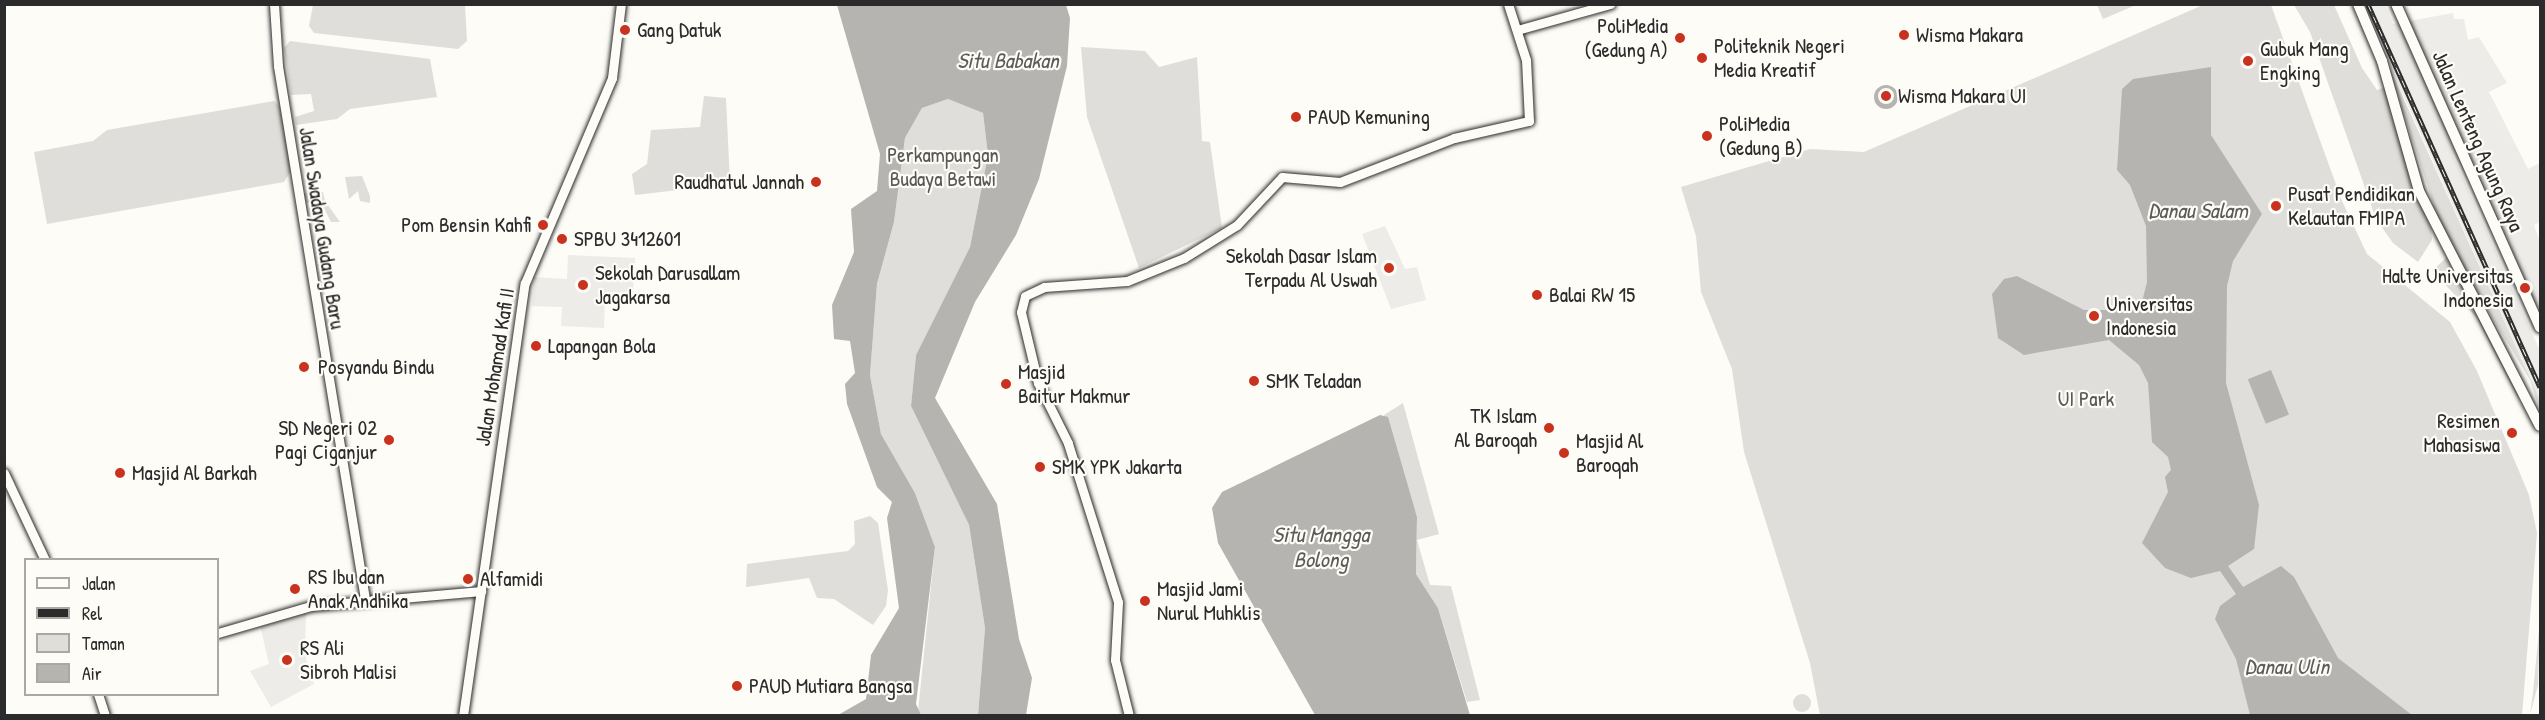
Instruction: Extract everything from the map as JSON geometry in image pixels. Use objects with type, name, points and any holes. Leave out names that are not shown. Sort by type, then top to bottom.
[{"type":"main road","points":[[2358,4],[2382,61],[2419,191],[2541,426]]},
{"type":"main road","name":"Jalan Lenteng Agung Raya","points":[[2396,4],[2541,327]]},
{"type":"street","name":"Jalan Swadaya Gudang Baru","points":[[274,4],[280,74],[365,599]]},
{"type":"street","name":"Jalan Mohamad Kafi II","points":[[463,716],[525,283],[612,78],[621,4]]},
{"type":"street","points":[[1129,716],[1115,660],[1118,602],[1068,443],[1038,384],[1021,312],[1025,296],[1044,287],[1127,282],[1184,258],[1237,225],[1282,177],[1340,182],[1454,138],[1529,122],[1526,60],[1508,4]]},
{"type":"street","points":[[1517,30],[1610,4]]},
{"type":"street","points":[[4,473],[44,558]]},
{"type":"street","points":[[219,633],[274,614],[365,599],[481,591]]},
{"type":"street","points":[[99,696],[105,716]]},
{"type":"shaded area","points":[[2363,5],[2385,5],[2393,24],[2453,13],[2454,19],[2464,19],[2468,40],[2479,37],[2507,83],[2489,92],[2528,169],[2540,163],[2540,222],[2534,225],[2540,242],[2540,320],[2495,216],[2451,151],[2540,351],[2540,400]]},
{"type":"shaded area","name":"Sekolah Dasar Islam Terpadu Al Uswah","points":[[1385,226],[1405,269],[1417,267],[1426,300],[1391,309],[1362,234]]},
{"type":"shaded area","name":"Sekolah Darusallam Jagakarsa","points":[[568,255],[635,258],[633,293],[605,292],[604,328],[561,326],[562,307],[532,306],[534,277],[567,279]]},
{"type":"shaded area","name":"RS Ali Sibroh Malisi","points":[[306,613],[305,655],[314,684],[271,707],[250,671],[269,664],[259,621]]},
{"type":"green space","points":[[313,5],[465,5],[467,41],[458,49],[314,33],[309,26]]},
{"type":"green space","points":[[2097,5],[2136,5],[2103,19]]},
{"type":"green space","name":"UI Park","points":[[2203,5],[2271,5],[2342,201],[2367,254],[2450,322],[2477,371],[2529,495],[2537,533],[2522,715],[1820,715],[1810,663],[1744,452],[1732,369],[1701,292],[1696,236],[1681,187],[1810,149],[1864,152]]},
{"type":"green space","points":[[2294,5],[2334,5],[2362,68],[2377,90],[2386,87],[2410,178],[2431,228],[2432,240],[2418,262],[2393,243],[2376,219],[2310,32]]},
{"type":"green space","points":[[290,41],[430,59],[437,97],[350,109],[337,119],[296,125],[295,117],[314,111],[311,94],[291,95],[284,48]]},
{"type":"green space","points":[[1081,47],[1145,51],[1159,67],[1197,57],[1202,141],[1210,142],[1222,228],[1139,268],[1087,117]]},
{"type":"green space","points":[[2388,64],[2540,400],[2540,411],[2530,380],[2444,237]]},
{"type":"green space","points":[[704,96],[726,98],[730,184],[635,195],[632,174],[647,164],[651,130],[700,127]]},
{"type":"green space","name":"Perkampungan Budaya Betawi","points":[[948,99],[983,113],[988,155],[970,247],[916,355],[911,406],[969,525],[985,628],[978,715],[921,715],[918,711],[935,547],[915,493],[881,434],[870,375],[877,284],[894,222],[905,138],[922,108]]},
{"type":"green space","points":[[274,101],[281,108],[291,171],[284,182],[47,224],[34,152],[93,141],[107,130]]},
{"type":"green space","points":[[362,176],[370,196],[370,203],[360,201],[358,191],[349,199],[345,177]]},
{"type":"green space","points":[[323,192],[325,201],[340,222],[331,222],[320,200],[306,203],[304,193]]},
{"type":"green space","points":[[2446,258],[2512,369],[2519,400],[2477,318],[2432,271]]},
{"type":"green space","points":[[1403,403],[1439,534],[1417,540],[1430,585],[1451,586],[1480,700],[1467,702],[1438,608],[1416,574],[1417,517],[1384,415]]},
{"type":"green space","points":[[870,516],[878,523],[888,590],[886,606],[873,625],[834,599],[817,598],[809,578],[746,587],[747,564],[848,551],[855,544],[854,521]]},
{"type":"green space","points":[[2540,620],[2538,685],[2530,715],[2533,692]]},
{"type":"green space","points":[[1798,694],[1806,694],[1811,699],[1809,710],[1798,712],[1793,707],[1793,699]]},
{"type":"water","name":"Situ Babakan","points":[[837,5],[1066,5],[1070,18],[1067,66],[1039,179],[1016,235],[975,302],[935,398],[997,504],[1019,639],[1032,678],[1026,715],[978,715],[985,628],[969,525],[911,406],[916,355],[970,247],[988,155],[983,113],[948,99],[922,108],[905,138],[894,222],[877,284],[870,375],[881,434],[915,493],[935,547],[916,704],[921,715],[838,715],[866,699],[871,655],[899,608],[887,518],[892,502],[877,487],[847,404],[845,384],[855,373],[850,341],[834,339],[832,305],[854,252],[851,209],[877,191],[880,154]]},
{"type":"water","name":"Danau Salam","points":[[2211,67],[2211,135],[2262,214],[2233,261],[2227,286],[2226,383],[2259,505],[2254,549],[2228,566],[2243,587],[2281,566],[2294,577],[2338,658],[2412,715],[2250,715],[2236,659],[2215,619],[2220,606],[2236,594],[2220,571],[2191,578],[2165,568],[2142,543],[2168,492],[2165,477],[2171,470],[2168,457],[2152,442],[2148,383],[2139,365],[2109,340],[2024,355],[1998,338],[1992,294],[2004,279],[2017,276],[2084,310],[2140,310],[2147,282],[2146,226],[2130,185],[2117,170],[2122,89],[2133,79]]},
{"type":"water","name":"Wisma Makara UI","points":[[1886,85],[1895,88],[1898,97],[1895,106],[1886,109],[1877,106],[1874,97],[1877,88]]},
{"type":"water","points":[[2271,370],[2289,415],[2266,424],[2248,379]]},
{"type":"water","name":"Situ Mangga Bolong","points":[[1380,415],[1388,417],[1417,517],[1416,574],[1438,608],[1470,715],[1315,715],[1218,543],[1212,508],[1222,492]]},
{"type":"railway","points":[[2368,4],[2540,387]]},
{"type":"place","name":"Gang Datuk","points":[[625,30]]},
{"type":"place","name":"Wisma Makara","points":[[1904,35]]},
{"type":"place","name":"PoliMedia (Gedung A)","points":[[1680,38]]},
{"type":"place","name":"Politeknik Negeri Media Kreatif","points":[[1702,58]]},
{"type":"place","name":"Gubuk Mang Engking","points":[[2248,61]]},
{"type":"place","name":"Wisma Makara UI","points":[[1886,96]]},
{"type":"place","name":"PAUD Kemuning","points":[[1296,117]]},
{"type":"place","name":"PoliMedia (Gedung B)","points":[[1707,136]]},
{"type":"place","name":"Raudhatul Jannah","points":[[816,182]]},
{"type":"place","name":"Pusat Pendidikan Kelautan FMIPA","points":[[2276,206]]},
{"type":"place","name":"Pom Bensin Kahfi","points":[[543,225]]},
{"type":"place","name":"SPBU 3412601","points":[[562,239]]},
{"type":"place","name":"Sekolah Dasar Islam Terpadu Al Uswah","points":[[1389,268]]},
{"type":"place","name":"Sekolah Darusallam Jagakarsa","points":[[583,285]]},
{"type":"place","name":"Halte Universitas Indonesia","points":[[2525,288]]},
{"type":"place","name":"Balai RW 15","points":[[1537,295]]},
{"type":"place","name":"Universitas Indonesia","points":[[2094,316]]},
{"type":"place","name":"Lapangan Bola","points":[[536,346]]},
{"type":"place","name":"Posyandu Bindu","points":[[304,367]]},
{"type":"place","name":"SMK Teladan","points":[[1254,381]]},
{"type":"place","name":"Masjid Baitur Makmur","points":[[1006,384]]},
{"type":"place","name":"TK Islam Al Baroqah","points":[[1549,428]]},
{"type":"place","name":"Resimen Mahasiswa","points":[[2512,433]]},
{"type":"place","name":"SD Negeri 02 Pagi Ciganjur","points":[[389,440]]},
{"type":"place","name":"Masjid Al Baroqah","points":[[1564,453]]},
{"type":"place","name":"SMK YPK Jakarta","points":[[1040,467]]},
{"type":"place","name":"Masjid Al Barkah","points":[[120,473]]},
{"type":"place","name":"Alfamidi","points":[[468,579]]},
{"type":"place","name":"RS Ibu dan Anak Andhika","points":[[295,589]]},
{"type":"place","name":"Masjid Jami Nurul Muhklis","points":[[1145,601]]},
{"type":"place","name":"RS Ali Sibroh Malisi","points":[[287,660]]},
{"type":"place","name":"PAUD Mutiara Bangsa","points":[[737,686]]},
{"type":"water label","name":"Danau Ulin","points":[[2287,667]]}]
